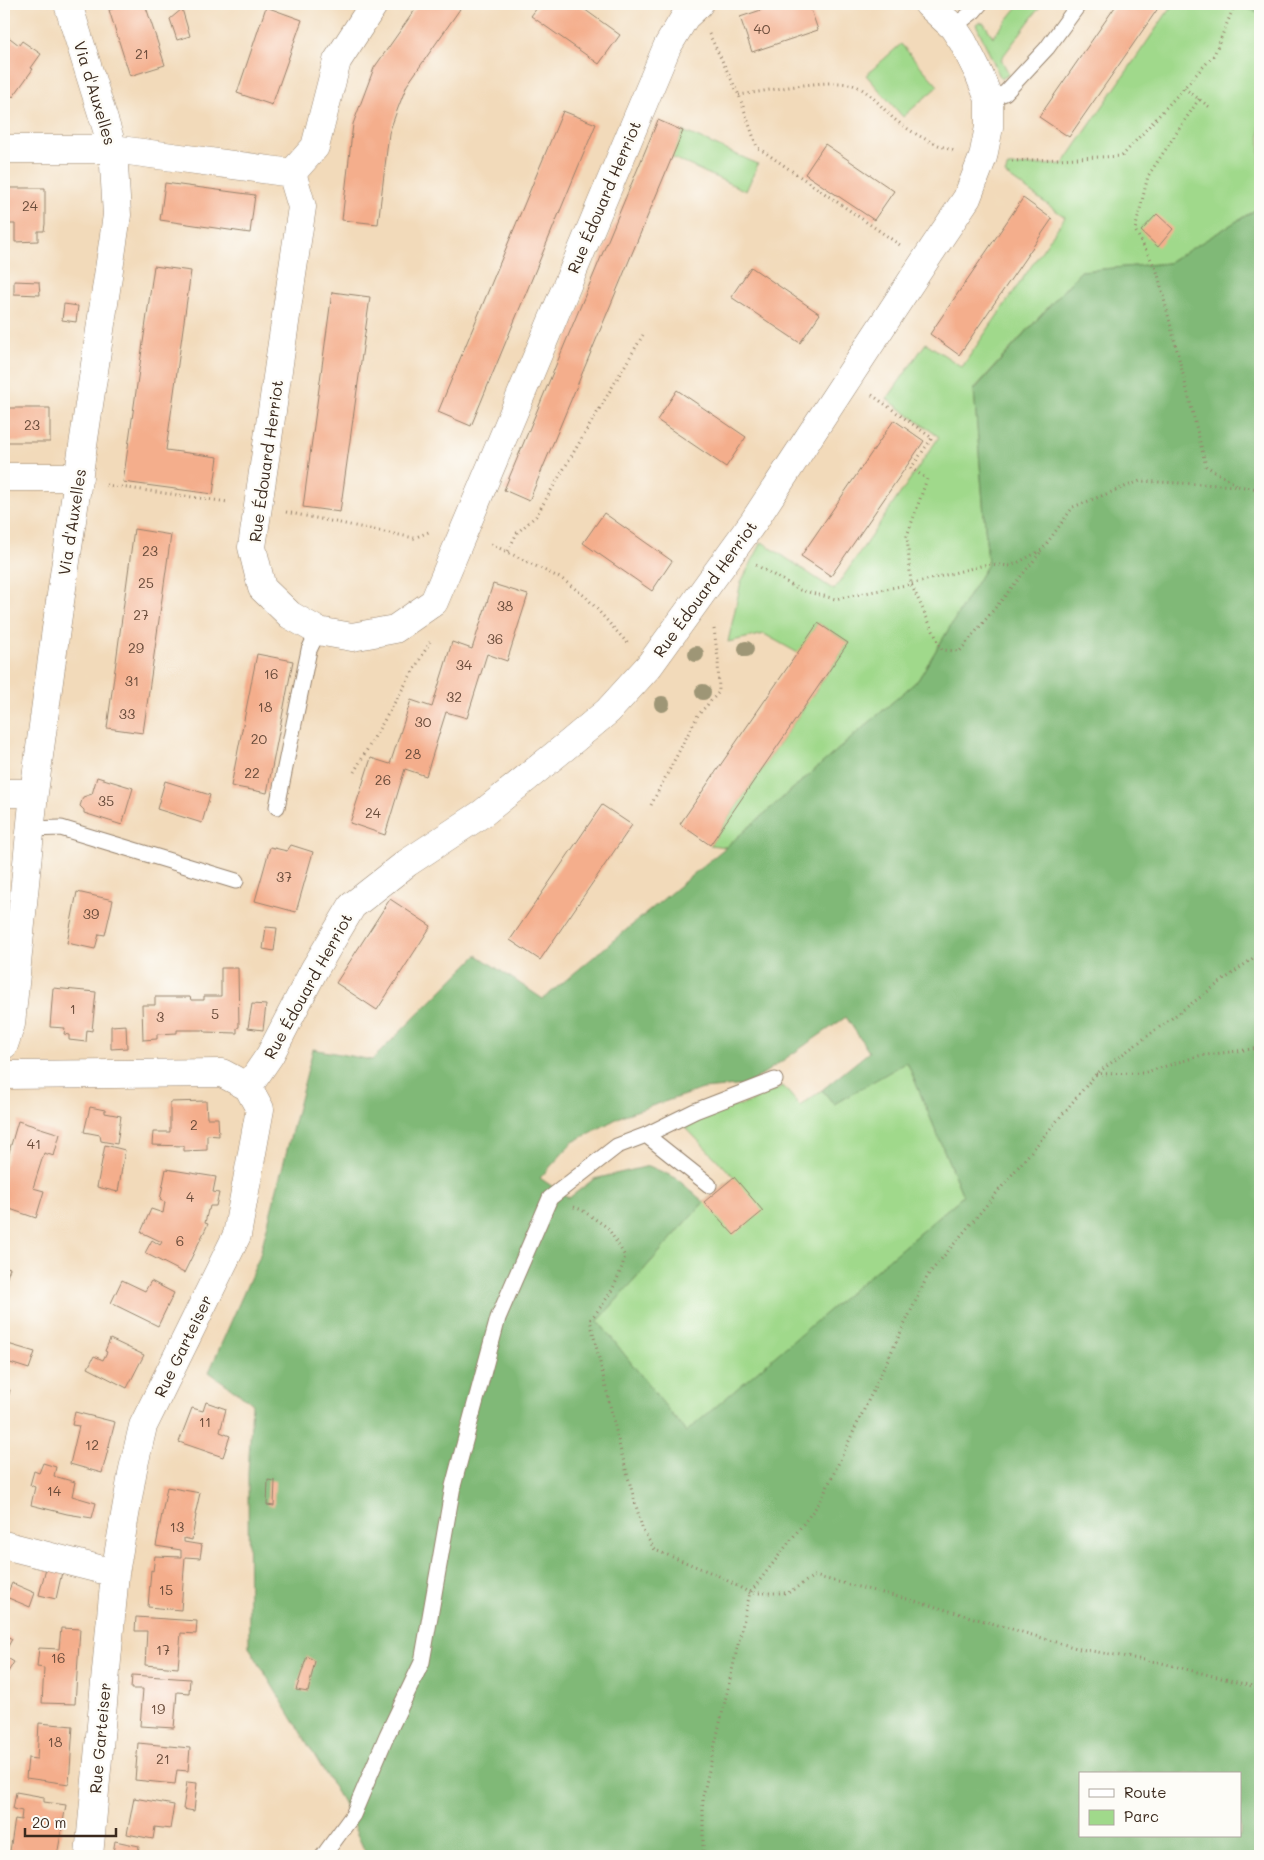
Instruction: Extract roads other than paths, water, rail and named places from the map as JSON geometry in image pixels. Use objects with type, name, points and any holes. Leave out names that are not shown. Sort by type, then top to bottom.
[{"type":"street","name":"Via d'Auxelles","points":[[4,1045],[11,1024],[34,793],[56,629],[117,215],[113,149],[68,4]]},
{"type":"street","points":[[4,149],[113,149],[292,172],[315,147],[337,61],[374,4]]},
{"type":"street","name":"Rue Édouard Herriot","points":[[248,1087],[270,1055],[314,970],[352,906],[407,863],[483,813],[550,759],[608,711],[649,666],[754,521],[967,198],[984,157],[989,127],[989,99],[979,74],[953,27],[928,4]]},
{"type":"street","name":"Rue Édouard Herriot","points":[[292,172],[302,207],[252,547],[262,588],[290,615],[318,631],[352,637],[395,629],[434,602],[473,536],[667,47],[692,10]]},
{"type":"street","points":[[4,477],[79,477]]},
{"type":"street","points":[[4,793],[34,793]]},
{"type":"street","points":[[4,1075],[222,1073],[248,1087]]},
{"type":"street","name":"Rue Garteiser","points":[[89,1856],[115,1572],[133,1469],[143,1426],[237,1235],[260,1109],[248,1087]]},
{"type":"street","points":[[4,1545],[115,1572]]},
{"type":"lane","points":[[953,27],[974,12],[980,4]]},
{"type":"lane","points":[[989,99],[1005,93],[1047,48],[1080,4]]},
{"type":"lane","points":[[277,807],[310,650],[318,631]]},
{"type":"lane","points":[[30,829],[61,828],[236,881]]},
{"type":"lane","points":[[323,1856],[353,1815],[387,1735],[422,1662],[453,1486],[498,1318],[550,1198],[617,1146],[646,1135],[695,1111],[775,1080]]},
{"type":"lane","points":[[646,1135],[709,1185]]}]
